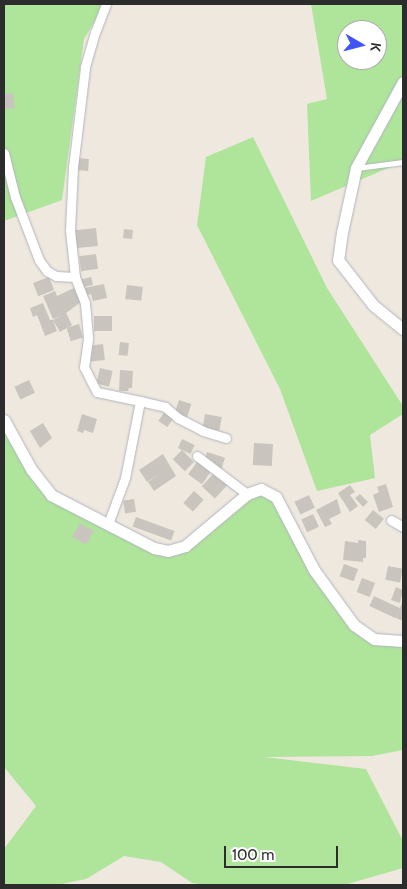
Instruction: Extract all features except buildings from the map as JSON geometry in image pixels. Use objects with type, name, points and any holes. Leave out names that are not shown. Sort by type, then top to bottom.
[{"type":"street","points":[[106,4],[95,32],[85,68],[73,167],[70,230],[75,277],[85,303],[88,339],[84,367],[97,392],[165,407],[178,418],[202,431],[226,438]]},
{"type":"street","points":[[403,82],[356,168],[338,260],[372,305],[403,329]]},
{"type":"street","points":[[4,153],[15,197],[39,260],[47,270],[56,276],[75,277]]},
{"type":"street","points":[[108,524],[125,478],[140,402]]},
{"type":"street","points":[[4,420],[31,469],[51,495],[154,548],[168,551],[185,546],[247,494],[261,489],[276,497],[314,570],[354,625],[374,639],[403,641]]},
{"type":"street","points":[[198,456],[247,494]]},
{"type":"street","points":[[391,520],[403,527]]},
{"type":"lane","points":[[356,168],[403,162]]},
{"type":"green space","points":[[4,4],[105,4],[84,39],[62,200],[4,221]]},
{"type":"green space","points":[[311,4],[403,4],[403,172],[402,162],[311,201],[307,104],[327,99]]},
{"type":"green space","points":[[253,137],[327,288],[403,406],[403,414],[370,435],[375,478],[317,491],[280,389],[197,225],[206,157]]},
{"type":"green space","points":[[4,416],[51,495],[154,548],[185,546],[247,494],[270,494],[345,613],[374,639],[403,636],[403,750],[372,756],[264,757],[366,769],[403,841],[403,868],[344,885],[206,885],[192,883],[161,862],[124,856],[86,879],[57,885],[4,885],[4,849],[36,806],[4,767]]}]
